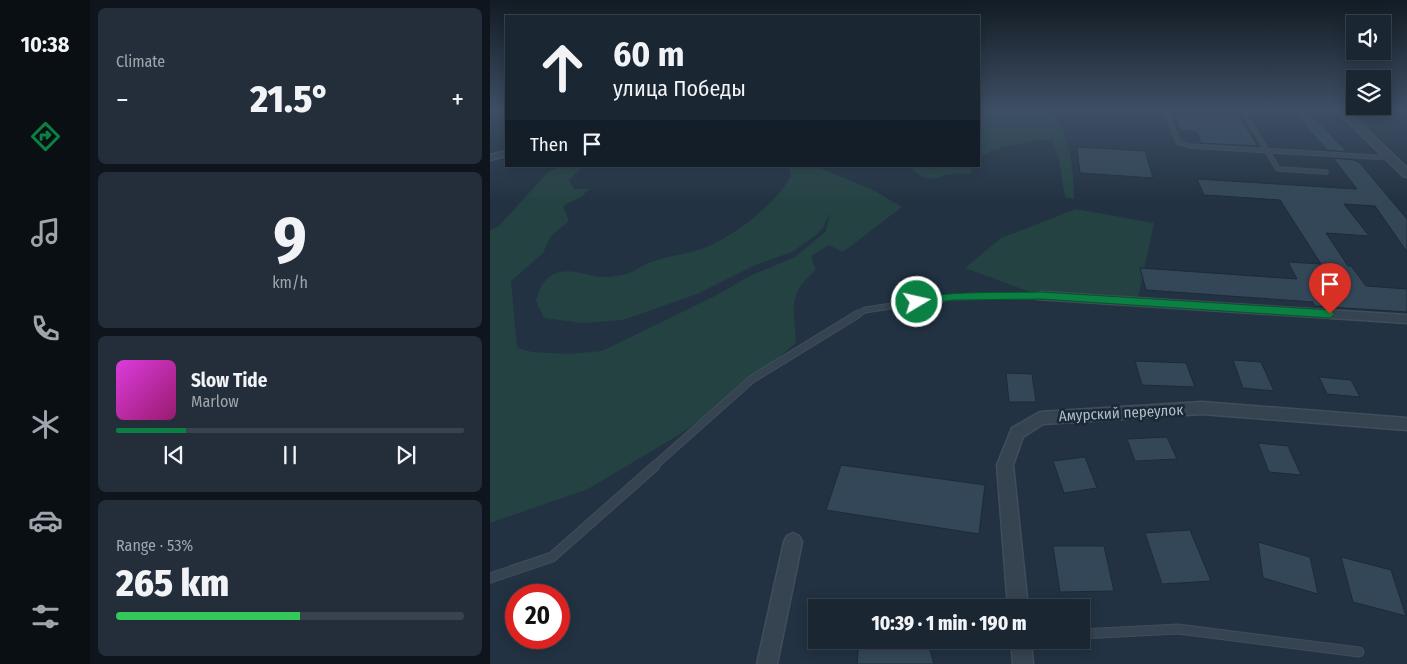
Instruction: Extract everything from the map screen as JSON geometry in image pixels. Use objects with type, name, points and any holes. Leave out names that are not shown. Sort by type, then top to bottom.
[{"type":"street","points":[[1374,141],[1405,171]]},
{"type":"street","points":[[490,158],[505,153]]},
{"type":"street","points":[[1041,296],[1407,319]]},
{"type":"street","name":"Амурский переулок","points":[[1017,599],[1005,465],[1017,433],[1040,418],[1202,408],[1407,424]]},
{"type":"street","points":[[767,664],[793,542]]},
{"type":"street","points":[[1022,649],[1023,664]]},
{"type":"lane","points":[[1178,141],[1189,146],[1392,158]]},
{"type":"lane","points":[[1262,141],[1278,169],[1326,172]]},
{"type":"lane","points":[[490,578],[552,557],[752,379],[866,310],[952,297],[1041,296]]},
{"type":"lane","points":[[1090,634],[1178,629],[1360,652]]},
{"type":"green space","points":[[980,141],[1033,141],[1004,147],[980,157]]},
{"type":"green space","points":[[1053,141],[1067,141],[1073,175],[1074,199],[1065,197],[1059,161]]},
{"type":"green space","points":[[561,167],[582,167],[569,180],[574,189],[589,189],[581,197],[563,206],[569,221],[551,236],[543,253],[511,281],[517,348],[532,352],[569,354],[602,351],[713,297],[750,276],[795,257],[826,231],[830,212],[823,228],[792,252],[755,265],[697,294],[623,320],[583,323],[544,318],[536,301],[544,282],[554,274],[567,271],[600,277],[623,275],[655,261],[701,249],[726,237],[752,219],[784,187],[791,176],[789,169],[779,167],[818,167],[875,191],[902,207],[843,252],[829,245],[811,256],[816,270],[800,287],[794,303],[796,343],[721,406],[677,436],[588,489],[490,523],[490,230],[498,227],[549,171]]},
{"type":"green space","points":[[973,167],[971,173],[945,175],[935,179],[922,177],[910,168]]},
{"type":"green space","points":[[1076,209],[1154,223],[1137,302],[1041,296],[965,268],[1001,238]]},
{"type":"building","points":[[1200,141],[1255,141],[1258,146],[1201,143]]},
{"type":"building","points":[[1319,141],[1337,141],[1347,152],[1327,150]]},
{"type":"building","points":[[1077,147],[1145,151],[1153,178],[1080,173]]},
{"type":"building","points":[[1333,158],[1359,162],[1407,219],[1407,252],[1375,206],[1344,204],[1369,236],[1326,233],[1348,266],[1351,266],[1366,286],[1407,289],[1407,312],[1315,306],[1313,302],[1146,290],[1140,268],[1297,279],[1288,262],[1321,264],[1280,200],[1204,195],[1197,179],[1357,189]]},
{"type":"building","points":[[1233,360],[1261,362],[1274,391],[1243,388]]},
{"type":"building","points":[[1135,361],[1186,363],[1195,387],[1142,385]]},
{"type":"building","points":[[1006,373],[1032,374],[1036,402],[1009,402]]},
{"type":"building","points":[[1319,377],[1351,380],[1360,397],[1327,394]]},
{"type":"building","points":[[1167,437],[1177,459],[1135,461],[1127,439]]},
{"type":"building","points":[[1258,443],[1288,446],[1301,475],[1269,472]]},
{"type":"building","points":[[1085,457],[1097,488],[1064,493],[1053,461]]},
{"type":"building","points":[[841,465],[985,485],[979,534],[826,510]]},
{"type":"building","points":[[1190,530],[1211,581],[1162,584],[1145,533]]},
{"type":"building","points":[[1258,542],[1310,557],[1318,594],[1263,578]]},
{"type":"building","points":[[1053,546],[1104,546],[1114,591],[1060,592]]},
{"type":"building","points":[[1341,557],[1391,570],[1406,616],[1353,602]]},
{"type":"building","points":[[858,649],[930,649],[934,664],[857,664]]},
{"type":"route","points":[[917,302],[952,297],[1041,296],[1330,314]]}]
